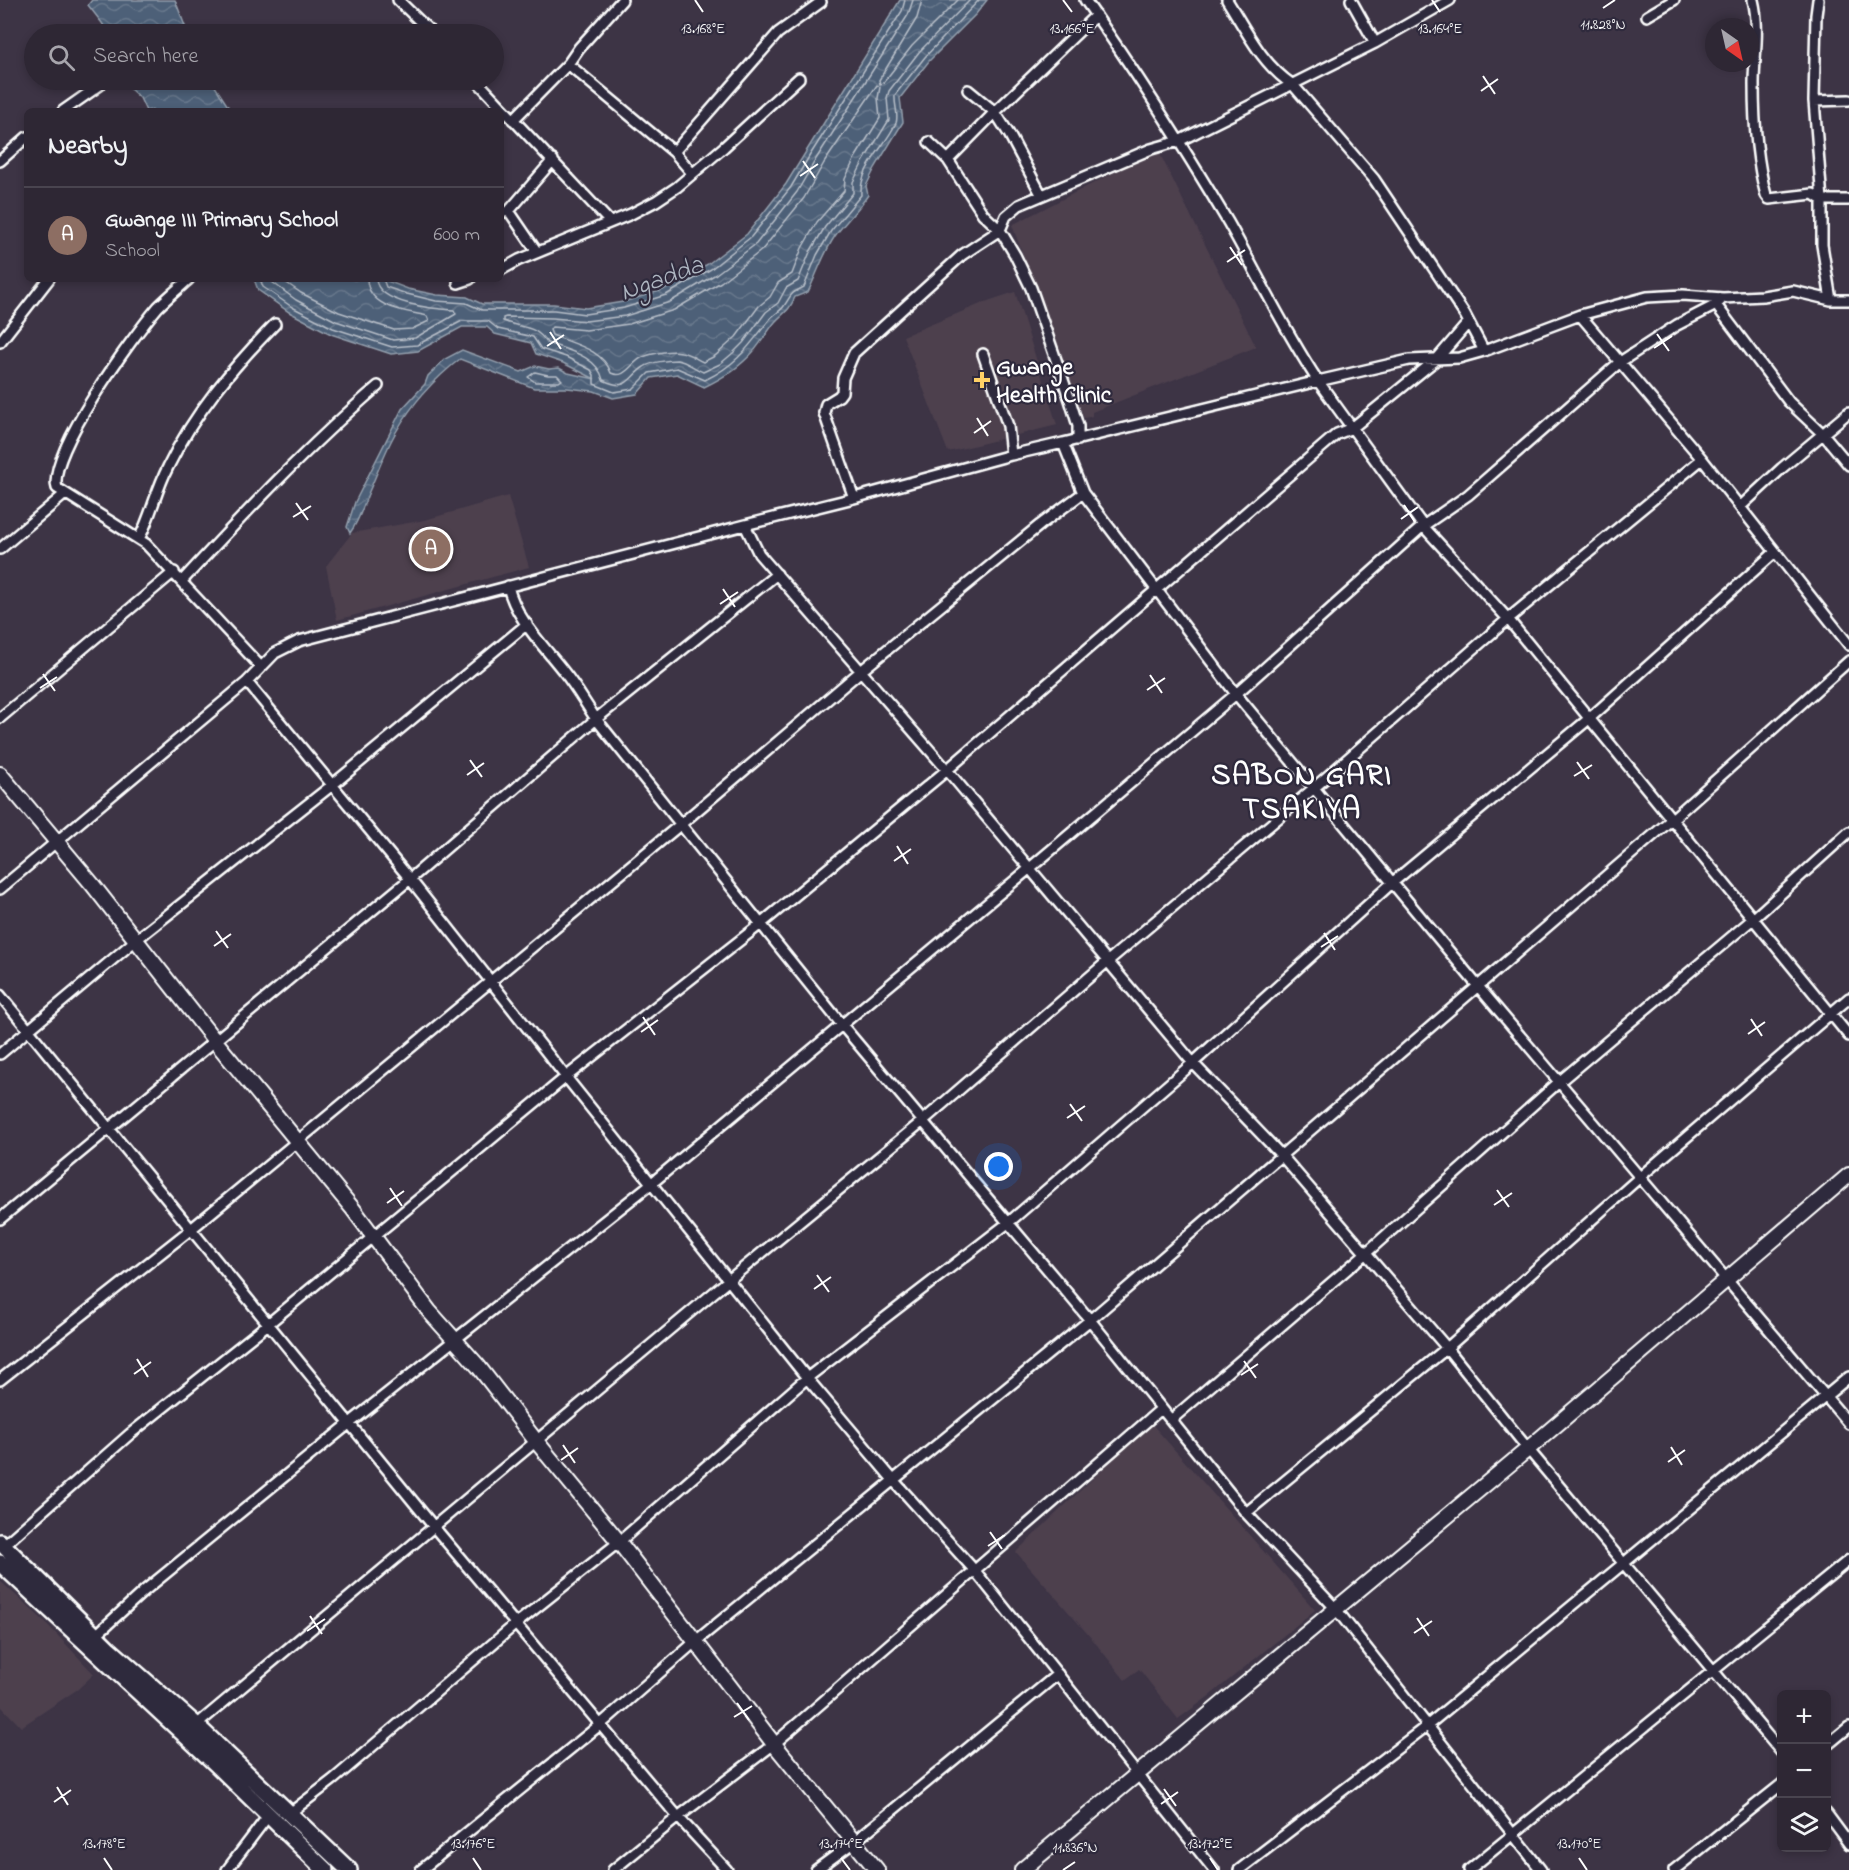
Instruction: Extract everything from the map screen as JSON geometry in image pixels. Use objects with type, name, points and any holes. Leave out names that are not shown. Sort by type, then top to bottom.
[{"type":"highway","points":[[2,1544],[190,1730],[268,1816],[326,1870]]},
{"type":"highway","points":[[0,1563],[190,1730],[290,1813],[349,1870]]},
{"type":"main road","points":[[0,774],[137,939],[215,1041],[374,1236],[429,1311],[619,1542],[774,1744],[877,1870]]},
{"type":"main road","points":[[1022,1870],[1528,1449],[1849,1176]]},
{"type":"street","points":[[398,0],[423,24]]},
{"type":"street","points":[[513,120],[568,64],[579,48],[622,0]]},
{"type":"street","points":[[1085,0],[1179,141],[1229,224],[1303,358],[1422,526],[1508,619],[1849,1036]]},
{"type":"street","points":[[1227,0],[1266,62],[1282,78],[1293,85],[1374,179],[1484,351]]},
{"type":"street","points":[[1351,0],[1375,43]]},
{"type":"street","points":[[854,498],[824,413],[826,404],[842,392],[848,362],[883,325],[962,255],[1000,230],[1006,216],[1020,205],[1041,194],[1151,149],[1179,141],[1375,43],[1450,0]]},
{"type":"street","points":[[1647,16],[1674,0]]},
{"type":"street","points":[[1753,0],[1757,26],[1754,83],[1755,130],[1766,195],[1769,199],[1813,194],[1822,200],[1849,200]]},
{"type":"street","points":[[1818,0],[1814,101],[1822,200],[1822,245],[1831,300]]},
{"type":"street","points":[[674,152],[778,33],[821,2]]},
{"type":"street","points":[[948,160],[1096,15]]},
{"type":"street","points":[[568,64],[674,152],[692,173]]},
{"type":"street","points":[[504,268],[656,201],[677,187],[732,140],[799,78]]},
{"type":"street","points":[[67,108],[93,90]]},
{"type":"street","points":[[485,90],[502,108]]},
{"type":"street","points":[[968,90],[995,112],[1041,194]]},
{"type":"street","points":[[1814,101],[1849,100]]},
{"type":"street","points":[[504,110],[609,221]]},
{"type":"street","points":[[0,161],[24,140]]},
{"type":"street","points":[[930,142],[948,160],[983,214],[1000,230],[1031,288],[1070,400],[1078,426],[1078,440]]},
{"type":"street","points":[[537,252],[505,212],[553,160]]},
{"type":"street","points":[[0,342],[47,282]]},
{"type":"street","points":[[186,282],[158,308],[76,424],[61,457],[54,480],[57,488],[65,494],[139,539],[174,572],[261,667]]},
{"type":"street","points":[[0,889],[247,682],[275,652],[299,641],[854,498],[1011,455],[1409,360],[1459,358],[1580,315],[1647,297],[1683,294],[1720,302],[1793,291],[1831,300],[1849,300]]},
{"type":"street","points":[[96,1635],[144,1591],[351,1422],[652,1183],[1030,868],[1236,694],[1422,526],[1468,495],[1620,362],[1677,325],[1720,302]]},
{"type":"street","points":[[1720,302],[1785,397],[1824,435],[1849,465]]},
{"type":"street","points":[[1580,315],[1702,459],[1849,645]]},
{"type":"street","points":[[2,1544],[130,1434],[268,1324],[566,1077],[762,923],[947,770],[1337,434],[1352,428],[1437,359],[1468,323]]},
{"type":"street","points":[[139,539],[166,470],[183,436],[221,384],[249,350],[275,324]]},
{"type":"street","points":[[983,354],[1008,426],[1011,455]]},
{"type":"street","points":[[182,581],[296,461],[378,386]]},
{"type":"street","points":[[1740,507],[1782,468],[1849,412]]},
{"type":"street","points":[[1063,443],[1083,493],[1236,694],[1477,985],[1849,1424]]},
{"type":"street","points":[[190,1730],[924,1120],[1108,961],[1314,788],[1508,619],[1702,459]]},
{"type":"street","points":[[0,1380],[190,1230],[681,824],[861,671],[1040,525],[1083,493]]},
{"type":"street","points":[[0,549],[65,494]]},
{"type":"street","points":[[745,525],[759,554],[947,770],[1193,1063],[1282,1156],[1366,1253],[1777,1747]]},
{"type":"street","points":[[290,1813],[334,1779],[517,1623],[619,1542],[807,1378],[1008,1223],[1193,1063],[1392,883],[1590,718],[1774,553]]},
{"type":"street","points":[[0,718],[174,572]]},
{"type":"street","points":[[0,1219],[410,879],[596,719],[777,574]]},
{"type":"street","points":[[508,586],[510,598],[527,624],[567,675],[596,719],[842,1025],[1090,1320],[1246,1513],[1336,1610],[1428,1725],[1511,1835],[1541,1870]]},
{"type":"street","points":[[0,1054],[137,939],[331,786],[527,624]]},
{"type":"street","points":[[422,1870],[601,1724],[696,1641],[1090,1320],[1671,820],[1849,661]]},
{"type":"street","points":[[247,682],[410,879],[807,1378],[975,1572],[1214,1870]]},
{"type":"street","points":[[1171,1420],[1366,1253],[1559,1082],[1754,918],[1849,832]]},
{"type":"street","points":[[0,995],[110,1128],[190,1230],[351,1422],[434,1527],[678,1816],[727,1870]]},
{"type":"street","points":[[1246,1513],[1447,1348],[1640,1177],[1849,998]]},
{"type":"street","points":[[1239,1870],[1428,1725],[1849,1377]]},
{"type":"street","points":[[613,1870],[678,1816],[774,1744],[1161,1409]]},
{"type":"street","points":[[1469,1870],[1849,1560]]},
{"type":"street","points":[[816,1870],[854,1842],[1058,1674]]},
{"type":"street","points":[[1829,1744],[1849,1727]]},
{"type":"street","points":[[1674,1870],[1777,1788]]},
{"type":"street","points":[[226,1870],[268,1816]]},
{"type":"street","points":[[1831,1819],[1849,1844]]},
{"type":"shaded area","points":[[1158,150],[1256,347],[1092,412],[1092,416],[1084,418],[1012,225]]},
{"type":"shaded area","name":"Gwange Health Clinic","points":[[1015,292],[1057,425],[948,452],[903,336]]},
{"type":"shaded area","points":[[508,496],[529,567],[337,620],[326,566],[352,533],[425,520]]},
{"type":"shaded area","points":[[1151,1423],[1315,1610],[1178,1719],[1139,1669],[1125,1680],[1016,1552]]},
{"type":"shaded area","points":[[0,1581],[44,1621],[94,1674],[78,1689],[21,1727],[0,1705]]},
{"type":"water","points":[[92,0],[175,0],[184,24],[103,24],[88,5]]},
{"type":"water","points":[[900,0],[987,0],[929,61],[900,98],[903,122],[866,186],[868,195],[831,243],[808,292],[795,297],[748,358],[718,380],[704,387],[677,374],[651,378],[637,394],[613,398],[594,391],[534,388],[460,359],[424,392],[402,422],[389,445],[350,533],[347,527],[355,502],[402,409],[425,384],[428,376],[445,359],[462,350],[521,372],[535,366],[549,369],[559,368],[568,373],[595,379],[563,363],[536,354],[531,343],[495,334],[487,327],[462,327],[418,351],[391,354],[331,334],[289,312],[258,290],[255,282],[390,282],[408,289],[437,295],[467,297],[482,304],[554,304],[586,308],[623,302],[663,290],[708,264],[747,234],[786,184]]},
{"type":"water","points":[[131,90],[217,90],[229,108],[145,108],[140,98]]},
{"type":"place","name":"Gwange Health Clinic","points":[[982,380]]},
{"type":"place","name":"Gwange III Primary School","points":[[431,549]]},
{"type":"district","name":"SABON GARI TSAKIYA","points":[[1302,791]]},
{"type":"water label","name":"Ngadda","points":[[661,277]]}]
